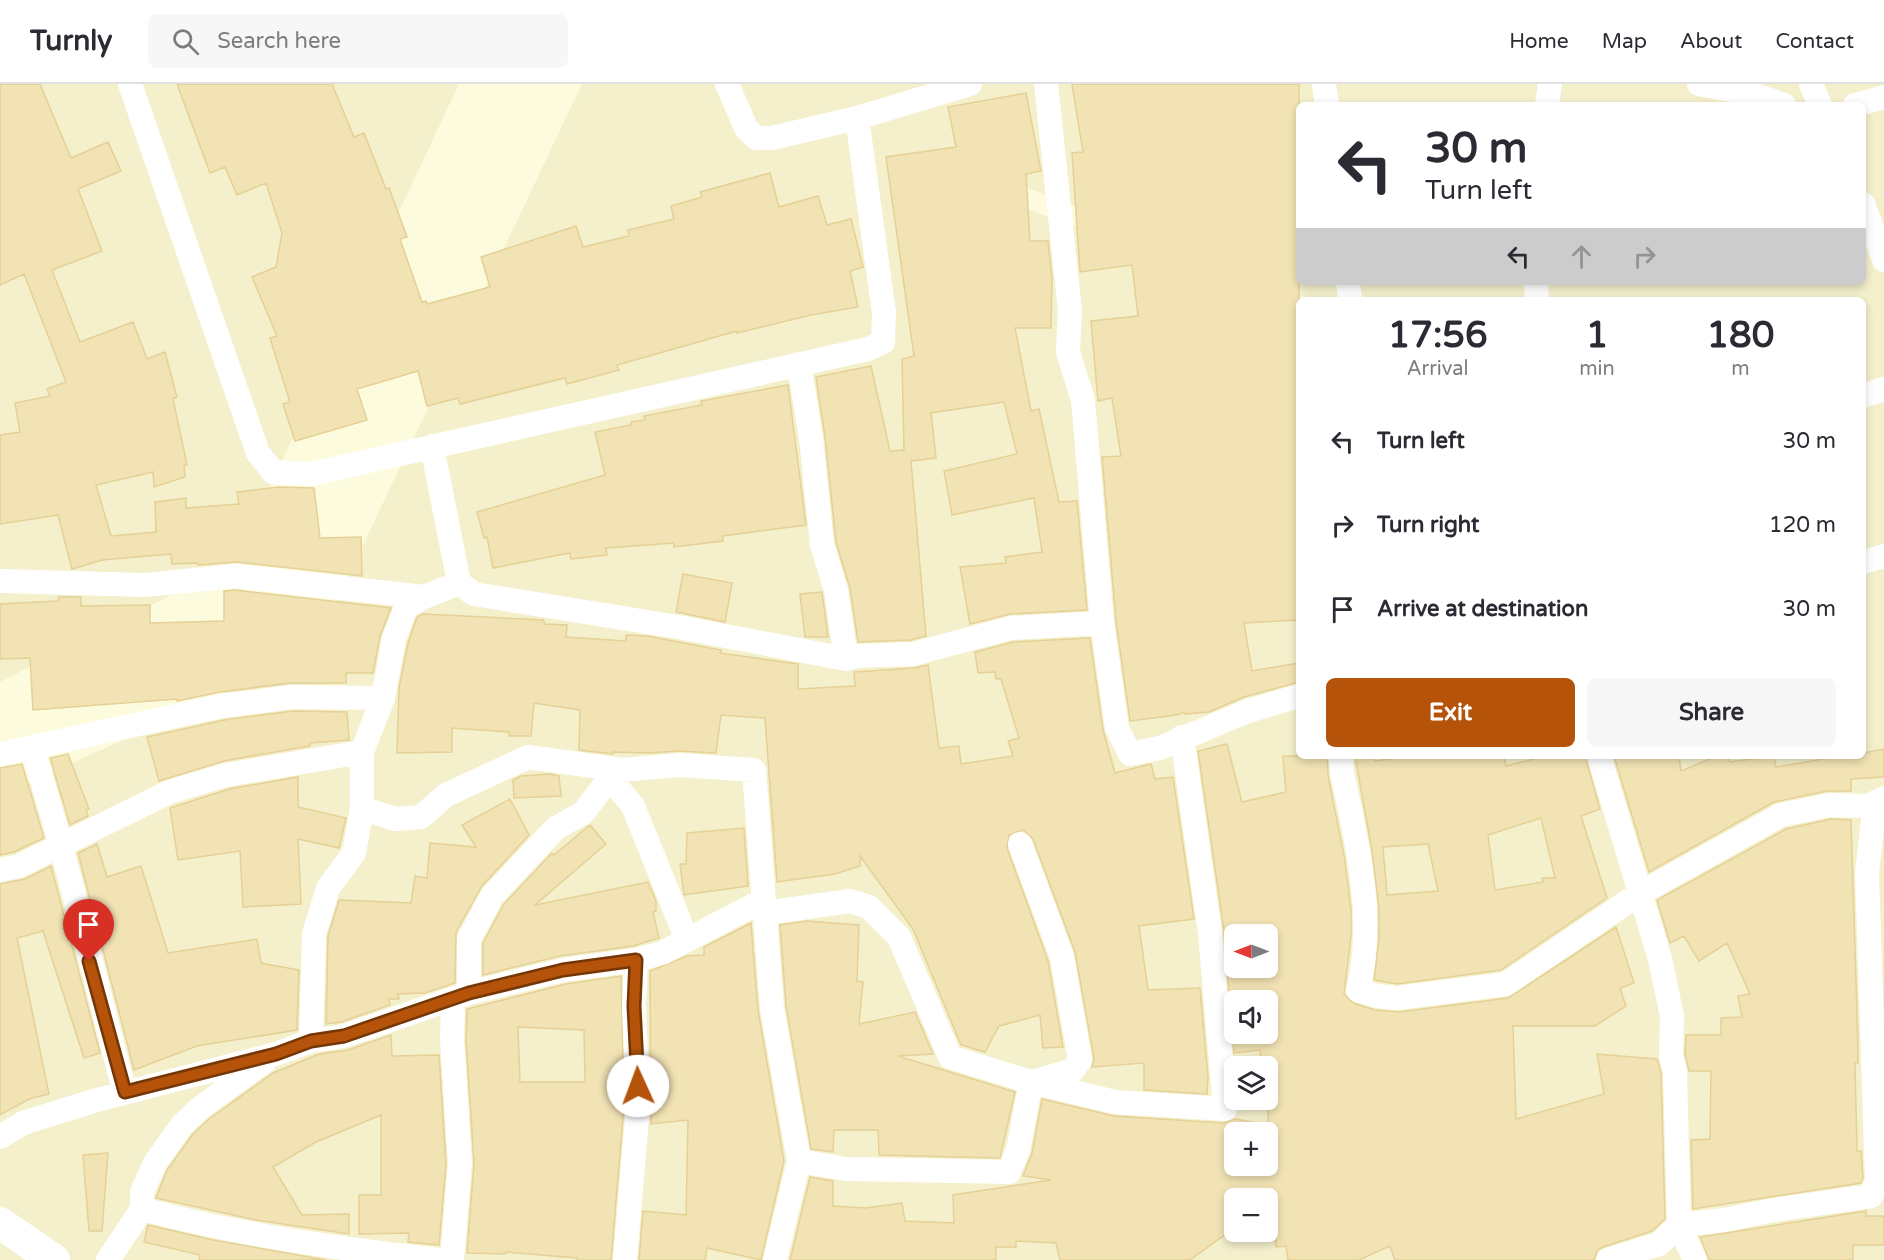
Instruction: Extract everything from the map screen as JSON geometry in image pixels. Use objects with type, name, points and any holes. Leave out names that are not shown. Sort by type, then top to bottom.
[{"type":"street","points":[[130,84],[258,453],[273,472],[311,474],[868,349],[883,342],[884,313],[857,118]]},
{"type":"street","points":[[727,84],[746,128],[756,138],[772,138],[857,118],[970,84]]},
{"type":"street","points":[[1046,84],[1070,311],[1068,352],[1083,400],[1102,623],[1117,728],[1130,754],[1160,748],[1248,711],[1296,697]]},
{"type":"street","points":[[1324,84],[1326,102]]},
{"type":"street","points":[[1547,102],[1550,84]]},
{"type":"street","points":[[1700,84],[1753,94],[1776,102]]},
{"type":"street","points":[[1811,84],[1819,102]]},
{"type":"street","points":[[1866,102],[1884,97]]},
{"type":"street","points":[[1866,212],[1884,260]]},
{"type":"street","points":[[799,364],[811,438],[822,545],[836,590],[846,659]]},
{"type":"street","points":[[1866,395],[1884,389]]},
{"type":"street","points":[[432,446],[459,583],[474,594],[678,627],[846,659],[857,656],[913,654],[1011,628],[1102,623]]},
{"type":"street","points":[[1866,561],[1884,556]]},
{"type":"street","points":[[0,581],[145,585],[235,576],[424,597]]},
{"type":"street","points":[[311,1041],[314,934],[328,888],[354,853],[362,808],[362,752],[383,698],[394,639],[406,607],[459,583]]},
{"type":"street","points":[[0,754],[234,705],[292,697],[383,698]]},
{"type":"street","points":[[0,1137],[23,1123],[125,1092],[276,1054],[311,1041],[344,1036],[461,996],[563,970],[636,960],[662,953],[754,905],[765,913],[850,901],[869,907],[899,937],[950,1057],[1031,1082],[1115,1102],[1225,1109],[1210,933],[1182,737]]},
{"type":"street","points":[[32,748],[63,845],[89,961],[125,1092]]},
{"type":"street","points":[[0,870],[19,866],[169,792],[226,775],[362,752]]},
{"type":"street","points":[[362,808],[395,819],[421,817],[446,795],[528,757],[616,774],[680,765],[754,770],[772,1008],[799,1161],[775,1260]]},
{"type":"street","points":[[1341,759],[1364,884],[1365,918],[1358,990],[1377,996],[1397,998],[1506,984],[1640,894],[1781,815],[1830,805],[1868,806],[1879,800]]},
{"type":"street","points":[[1600,759],[1660,959],[1672,1016],[1671,1056],[1675,1071],[1678,1225],[1695,1260]]},
{"type":"street","points":[[616,774],[633,806],[687,940]]},
{"type":"street","points":[[452,1260],[460,1164],[452,1040],[469,939],[492,896],[556,828],[583,813],[616,774]]},
{"type":"street","points":[[1608,1260],[1659,1244],[1678,1225],[1724,1220],[1774,1210],[1871,1196],[1877,1180],[1867,873],[1879,800]]},
{"type":"street","points":[[1020,844],[1062,957],[1080,1060],[1073,1070],[1031,1082]]},
{"type":"street","points":[[625,1260],[638,1106],[634,1006],[636,960]]},
{"type":"street","points":[[108,1260],[142,1209],[142,1192],[155,1163],[182,1125],[200,1108],[276,1054]]},
{"type":"street","points":[[799,1161],[846,1169],[1010,1172],[1018,1150],[1031,1082]]},
{"type":"street","points":[[142,1209],[296,1242],[441,1260]]},
{"type":"street","points":[[0,1223],[54,1260]]},
{"type":"shaded area","points":[[0,84],[459,84],[234,563],[0,682]]},
{"type":"shaded area","points":[[582,84],[1884,84],[1884,1260],[0,1260],[0,795],[190,710],[315,646]]},
{"type":"building","points":[[0,84],[40,84],[71,158],[108,142],[121,171],[78,189],[102,251],[52,270],[80,342],[133,322],[147,359],[165,352],[177,397],[173,399],[187,465],[184,465],[185,477],[154,487],[153,472],[96,485],[111,536],[156,532],[155,502],[186,498],[186,508],[239,504],[237,492],[279,487],[314,488],[320,538],[361,537],[362,576],[236,562],[198,565],[198,563],[172,564],[171,554],[102,560],[72,569],[58,515],[0,524],[0,435],[20,432],[15,403],[50,396],[47,389],[66,382],[24,274],[0,285]]},
{"type":"building","points":[[177,84],[332,84],[354,137],[364,133],[386,189],[389,188],[407,237],[400,239],[422,302],[426,301],[427,304],[490,287],[481,257],[576,226],[583,247],[629,236],[628,230],[674,219],[671,206],[702,197],[700,192],[770,173],[779,207],[818,196],[827,225],[851,219],[863,267],[850,271],[858,307],[811,315],[737,333],[737,331],[617,365],[619,370],[567,384],[565,378],[460,404],[458,398],[427,406],[418,371],[357,389],[367,420],[295,441],[283,404],[290,402],[270,338],[277,336],[252,277],[276,267],[282,233],[266,183],[237,195],[225,167],[210,173]]},
{"type":"building","points":[[1072,84],[1299,84],[1299,102],[1296,102],[1296,285],[1299,285],[1299,297],[1296,297],[1296,620],[1244,623],[1252,671],[1296,664],[1296,683],[1244,697],[1209,712],[1185,714],[1184,712],[1177,715],[1130,721],[1116,621],[1102,457],[1121,456],[1112,398],[1098,401],[1091,321],[1138,316],[1132,265],[1080,272],[1072,153],[1083,152]]},
{"type":"building","points":[[1026,93],[1041,171],[1026,174],[1030,241],[1048,241],[1052,279],[1051,328],[1015,328],[1031,411],[1039,409],[1059,502],[1077,501],[1087,610],[1010,614],[970,624],[960,567],[1006,563],[1005,557],[1042,552],[1034,498],[952,515],[944,471],[1017,454],[1004,402],[931,413],[936,458],[911,461],[926,636],[911,640],[858,642],[850,588],[836,542],[816,377],[871,366],[890,451],[904,450],[902,359],[914,356],[886,157],[956,147],[948,107]]},
{"type":"building","points":[[788,385],[806,525],[723,536],[723,541],[674,547],[674,543],[606,548],[607,555],[571,559],[570,553],[493,568],[487,537],[484,538],[477,512],[605,475],[595,432],[631,425],[631,422],[645,420],[644,416],[702,405],[701,401]]},
{"type":"building","points":[[683,574],[732,583],[725,622],[676,612]]},
{"type":"building","points":[[235,590],[391,608],[380,636],[373,673],[346,673],[346,683],[290,683],[220,692],[177,701],[177,699],[33,710],[30,658],[0,659],[0,604],[58,601],[59,597],[81,597],[81,606],[150,605],[150,623],[224,621],[224,591]]},
{"type":"building","points":[[822,592],[828,637],[805,637],[800,594]]},
{"type":"building","points":[[423,614],[543,620],[545,624],[567,625],[566,637],[626,641],[626,635],[647,636],[721,650],[720,653],[798,664],[798,689],[855,686],[854,672],[928,665],[939,748],[959,746],[961,764],[1013,756],[1008,741],[1019,738],[1001,679],[996,679],[995,672],[978,673],[975,652],[1013,642],[1090,638],[1103,730],[1115,773],[1151,764],[1155,779],[1173,777],[1194,919],[1139,926],[1148,990],[1200,988],[1208,1077],[1207,1094],[1144,1090],[1144,1063],[1092,1067],[1094,1058],[1075,952],[1033,839],[1023,830],[1009,835],[1007,848],[1048,961],[1063,1047],[1043,1048],[1040,1015],[999,1026],[985,1052],[961,1045],[913,929],[860,856],[860,866],[835,874],[777,882],[765,718],[721,715],[716,753],[679,751],[613,752],[613,754],[579,750],[580,710],[534,703],[531,736],[509,736],[509,732],[452,728],[452,752],[397,753],[399,688],[408,643],[417,617]]},
{"type":"building","points":[[293,711],[347,712],[349,740],[310,743],[310,746],[224,761],[159,781],[147,737],[224,720]]},
{"type":"building","points":[[1227,744],[1242,802],[1286,792],[1283,756],[1296,756],[1296,759],[1327,759],[1328,776],[1344,855],[1351,909],[1351,936],[1344,994],[1353,1003],[1375,1010],[1399,1012],[1508,998],[1616,927],[1634,983],[1620,988],[1626,1006],[1595,1026],[1513,1026],[1516,1119],[1604,1094],[1597,1054],[1657,1059],[1661,1073],[1665,1219],[1652,1231],[1603,1247],[1597,1251],[1594,1260],[1395,1260],[1390,1246],[1359,1260],[1288,1260],[1286,1246],[1276,1247],[1276,1242],[1278,1242],[1278,1188],[1224,1188],[1224,1235],[1190,1260],[1060,1260],[1056,1243],[1016,1241],[1016,1247],[996,1247],[996,1260],[790,1260],[810,1177],[833,1181],[833,1206],[866,1208],[902,1203],[905,1221],[954,1223],[953,1195],[1051,1180],[1023,1176],[1032,1153],[1042,1099],[1114,1116],[1224,1123],[1224,1176],[1278,1176],[1278,1122],[1268,1122],[1268,1110],[1278,1110],[1278,1056],[1260,1056],[1260,1050],[1234,1053],[1233,1044],[1278,1044],[1278,990],[1229,990],[1228,978],[1278,978],[1278,924],[1224,924],[1224,931],[1198,751]]},
{"type":"building","points":[[1884,749],[1884,777],[1851,779],[1851,791],[1827,791],[1774,802],[1649,872],[1615,759],[1679,759],[1681,771],[1710,759],[1728,759],[1730,762],[1775,759],[1776,767],[1823,759],[1866,759],[1866,752]]},
{"type":"building","points":[[68,754],[89,809],[86,810],[88,816],[70,825],[50,758]]},
{"type":"building","points":[[1356,759],[1375,759],[1375,761],[1505,759],[1506,766],[1534,759],[1586,759],[1600,809],[1581,816],[1607,898],[1501,970],[1397,984],[1374,980],[1379,938],[1379,908],[1372,851]],"holes":[[[1541,818],[1555,878],[1542,878],[1543,882],[1495,890],[1488,835]],[[1428,844],[1438,891],[1387,895],[1383,847]]]},
{"type":"building","points":[[22,764],[44,838],[14,852],[0,855],[0,768]]},
{"type":"building","points":[[550,774],[559,776],[561,796],[514,798],[513,780],[521,776]]},
{"type":"building","points":[[298,777],[298,807],[346,818],[339,848],[298,839],[301,904],[243,907],[240,851],[178,860],[170,808],[229,789]]},
{"type":"building","points":[[510,799],[529,835],[482,886],[456,932],[455,983],[425,993],[398,994],[399,999],[389,999],[390,1005],[341,1022],[326,1024],[328,936],[339,900],[411,903],[415,876],[427,878],[430,843],[476,847],[462,825]]},
{"type":"building","points":[[1831,819],[1851,820],[1858,1046],[1858,1063],[1855,1063],[1857,1151],[1861,1151],[1863,1178],[1861,1183],[1693,1209],[1691,1140],[1710,1139],[1711,1071],[1689,1071],[1685,1054],[1686,1035],[1721,1035],[1721,1018],[1742,1017],[1738,996],[1750,994],[1727,943],[1699,961],[1684,936],[1670,943],[1657,900],[1786,829]]},
{"type":"building","points":[[590,825],[606,844],[535,905],[648,882],[656,901],[656,911],[653,912],[659,938],[633,946],[560,956],[483,975],[483,943],[504,904],[552,853],[554,855]]},
{"type":"building","points":[[744,828],[748,886],[684,895],[680,864],[686,864],[687,833]]},
{"type":"building","points":[[97,844],[107,877],[141,866],[168,953],[257,939],[261,963],[299,970],[297,1030],[197,1046],[134,1070],[78,853]]},
{"type":"building","points":[[51,866],[100,1053],[84,1058],[43,931],[17,938],[49,1094],[29,1099],[0,1115],[0,884],[25,879]]},
{"type":"building","points":[[807,921],[859,925],[857,981],[863,982],[859,1024],[915,1012],[933,1054],[898,1056],[1015,1092],[1000,1158],[879,1155],[878,1130],[834,1130],[833,1152],[811,1149],[786,1006],[780,925]]},
{"type":"building","points":[[751,923],[758,1010],[784,1161],[761,1260],[707,1248],[705,1260],[639,1260],[643,1211],[686,1215],[688,1120],[651,1124],[650,971],[687,956],[704,955],[704,947]]},
{"type":"building","points":[[621,976],[624,1106],[611,1260],[577,1260],[577,1258],[506,1252],[506,1254],[467,1253],[474,1163],[466,1040],[467,1009],[566,984]],"holes":[[[518,1027],[584,1030],[585,1082],[520,1082]]]},
{"type":"building","points":[[391,1035],[392,1056],[439,1055],[446,1164],[439,1245],[408,1242],[409,1233],[359,1234],[359,1195],[381,1195],[381,1115],[316,1142],[273,1167],[302,1215],[349,1214],[349,1234],[256,1220],[156,1198],[167,1170],[193,1134],[209,1119],[273,1073],[319,1054],[348,1050]]},
{"type":"building","points":[[1235,1119],[1252,1122],[1227,1122]]},
{"type":"building","points":[[108,1153],[102,1231],[89,1231],[83,1155]]},
{"type":"building","points":[[1866,1211],[1866,1216],[1884,1216],[1884,1245],[1853,1245],[1853,1260],[1709,1260],[1700,1237]]},
{"type":"building","points":[[148,1225],[213,1240],[326,1260],[199,1260],[200,1255],[144,1242]]},
{"type":"route","points":[[89,961],[125,1092],[276,1054],[311,1041],[344,1036],[469,993],[563,970],[636,960],[634,1006],[638,1086]]}]
